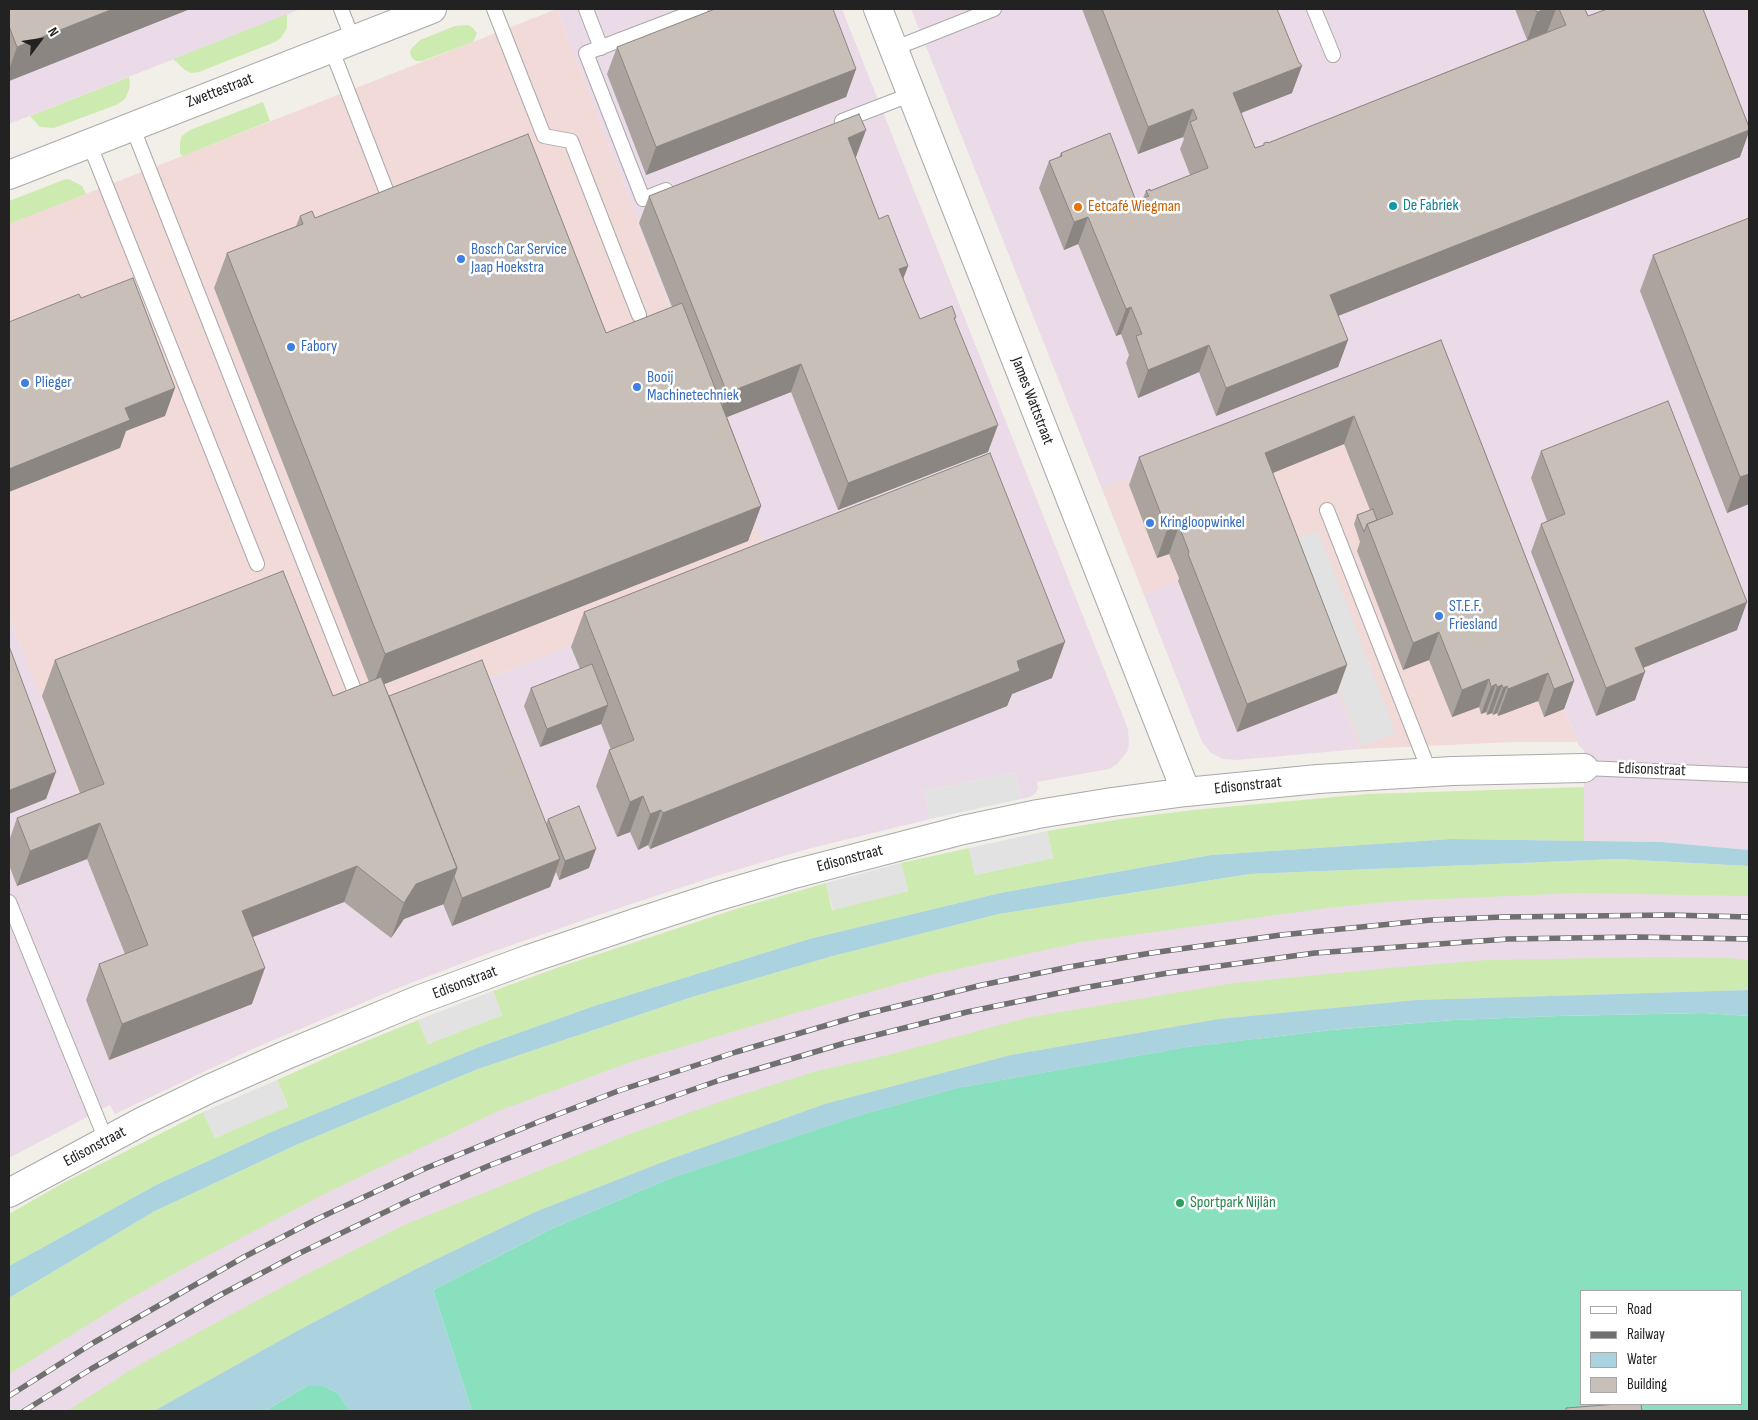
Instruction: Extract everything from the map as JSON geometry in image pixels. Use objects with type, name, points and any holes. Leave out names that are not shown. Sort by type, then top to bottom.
[{"type":"street","name":"Zwettestraat","points":[[10,171],[89,143],[432,9]]},
{"type":"street","name":"James Wattstraat","points":[[878,9],[1186,792]]},
{"type":"street","name":"Edisonstraat","points":[[9,1193],[106,1140],[209,1089],[418,1000],[529,959],[715,897],[800,872],[963,830],[1057,811],[1186,792],[1318,779],[1584,768]]},
{"type":"lane","points":[[341,9],[342,44],[386,190]]},
{"type":"lane","points":[[494,9],[544,136],[571,141],[639,315]]},
{"type":"lane","points":[[586,9],[600,48]]},
{"type":"lane","points":[[680,184],[643,199],[586,53],[701,9]]},
{"type":"lane","points":[[893,49],[994,9]]},
{"type":"lane","points":[[1314,9],[1333,55]]},
{"type":"lane","points":[[828,127],[912,94]]},
{"type":"lane","points":[[132,126],[355,692]]},
{"type":"lane","points":[[89,143],[257,564]]},
{"type":"lane","points":[[1327,510],[1430,773]]},
{"type":"lane","name":"Edisonstraat","points":[[1584,768],[1749,775]]},
{"type":"lane","points":[[9,902],[106,1140]]},
{"type":"shaded area","points":[[9,9],[301,9],[9,124]]},
{"type":"shaded area","points":[[557,9],[639,223],[637,224],[772,567],[374,723],[89,821],[9,616],[9,224]]},
{"type":"shaded area","points":[[557,9],[842,9],[1128,729],[1129,745],[1127,752],[1117,764],[1109,769],[1037,782],[1038,788],[1036,793],[1021,799],[1015,772],[924,791],[930,819],[808,849],[716,876],[489,953],[398,988],[250,1050],[115,1114],[110,1105],[9,1158],[9,616],[89,820],[374,723],[772,567],[637,224],[639,223]]},
{"type":"shaded area","points":[[911,9],[1749,9],[1749,850],[1661,842],[1584,841],[1584,750],[1577,742],[1431,367],[1231,437],[1102,489]]},
{"type":"shaded area","points":[[1431,367],[1577,742],[1514,742],[1360,749],[1279,541],[1144,595],[1102,489],[1231,437]]},
{"type":"shaded area","points":[[1318,530],[1396,733],[1361,746],[1283,544]]},
{"type":"shaded area","points":[[1279,540],[1360,749],[1237,760],[1223,759],[1211,753],[1202,742],[1144,595]]},
{"type":"shaded area","points":[[1015,772],[1021,799],[930,819],[924,791]]},
{"type":"shaded area","points":[[1047,831],[1053,858],[975,875],[969,848]]},
{"type":"shaded area","points":[[901,863],[908,891],[833,910],[826,883]]},
{"type":"shaded area","points":[[1749,866],[1749,990],[1417,1000],[535,1212],[154,1411],[9,1411],[9,1298],[833,956]]},
{"type":"shaded area","points":[[493,991],[502,1015],[428,1044],[418,1020]]},
{"type":"shaded area","points":[[277,1080],[288,1107],[215,1138],[203,1112]]},
{"type":"green space","points":[[287,14],[287,28],[281,38],[275,42],[199,72],[191,73],[185,70],[173,59]]},
{"type":"green space","points":[[468,25],[477,33],[473,42],[422,61],[416,61],[412,58],[411,49],[420,40],[455,26]]},
{"type":"green space","points":[[129,77],[130,86],[125,99],[116,105],[54,128],[40,127],[30,116]]},
{"type":"green space","points":[[263,102],[270,121],[183,156],[180,154],[182,136],[190,130]]},
{"type":"green space","points":[[69,179],[82,186],[86,194],[9,224],[9,201]]},
{"type":"green space","points":[[1584,787],[1584,841],[1451,839],[1211,855],[1000,893],[809,939],[594,1006],[479,1047],[271,1132],[158,1184],[9,1266],[9,1214],[63,1183],[203,1112],[215,1138],[288,1106],[277,1080],[344,1050],[418,1020],[428,1044],[502,1015],[493,991],[559,967],[739,908],[826,883],[832,910],[908,891],[901,863],[969,848],[975,875],[1053,858],[1047,831],[1121,819],[1193,810],[1367,794]]},
{"type":"green space","points":[[1618,859],[1749,866],[1749,896],[1577,893],[1397,901],[1327,908],[1082,942],[930,975],[631,1062],[498,1111],[326,1193],[190,1265],[129,1299],[9,1374],[9,1298],[155,1211],[296,1145],[478,1069],[692,997],[833,956],[999,914],[1250,874]]},
{"type":"green space","points":[[1660,957],[1749,960],[1749,990],[1417,1000],[1219,1019],[1011,1055],[825,1104],[668,1160],[535,1212],[418,1268],[299,1330],[154,1411],[67,1411],[132,1369],[303,1276],[404,1225],[632,1133],[725,1100],[816,1071],[884,1056],[1026,1018],[1234,983],[1488,960]]},
{"type":"green space","name":"Sportpark Nijlân","points":[[1704,1013],[1749,1016],[1749,1411],[472,1411],[433,1290],[553,1228],[671,1178],[860,1115],[957,1088],[1187,1047],[1331,1030],[1453,1020]]},
{"type":"green space","points":[[307,1386],[323,1386],[338,1393],[350,1411],[265,1411]]},
{"type":"water","points":[[1451,839],[1661,842],[1749,850],[1749,866],[1618,859],[1250,874],[999,914],[833,956],[692,997],[478,1069],[296,1145],[155,1211],[9,1298],[9,1266],[158,1184],[271,1132],[479,1047],[594,1006],[809,939],[1000,893],[1211,855]]},
{"type":"water","points":[[1749,990],[1749,1016],[1704,1013],[1557,1016],[1453,1020],[1331,1030],[1187,1047],[957,1088],[860,1115],[671,1178],[553,1228],[433,1290],[472,1411],[350,1411],[338,1393],[323,1386],[307,1386],[265,1411],[154,1411],[299,1330],[418,1268],[535,1212],[668,1160],[825,1104],[1011,1055],[1219,1019],[1417,1000]]},
{"type":"building","points":[[9,9],[113,9],[17,47],[9,26]]},
{"type":"building","points":[[715,9],[833,9],[856,69],[656,147],[617,47]]},
{"type":"building","name":"De Fabriek","points":[[1102,9],[1277,9],[1299,63],[1302,66],[1233,93],[1255,148],[1566,25],[1559,9],[1585,9],[1588,16],[1607,9],[1703,9],[1749,130],[1330,295],[1348,340],[1226,388],[1209,345],[1148,370],[1136,336],[1142,334],[1131,307],[1126,309],[1088,217],[1074,222],[1049,161],[1062,156],[1061,153],[1110,133],[1136,201],[1149,196],[1146,191],[1150,189],[1150,191],[1208,168],[1190,122],[1197,119],[1193,109],[1148,127]]},
{"type":"building","points":[[1535,9],[1546,9],[1537,12]]},
{"type":"building","points":[[859,114],[866,130],[848,138],[879,219],[888,215],[908,266],[899,269],[920,319],[952,306],[956,317],[954,318],[998,425],[848,483],[801,364],[727,393],[649,196]]},
{"type":"building","points":[[528,134],[606,333],[682,303],[761,506],[385,654],[227,253],[303,224],[300,216],[312,211],[315,218]]},
{"type":"building","points":[[1749,218],[1749,474],[1740,477],[1653,255]]},
{"type":"building","points":[[133,278],[175,388],[125,408],[130,420],[9,469],[9,322],[79,294],[81,298]]},
{"type":"building","points":[[1441,340],[1574,681],[1554,689],[1548,673],[1508,689],[1507,686],[1503,688],[1502,685],[1497,687],[1496,684],[1491,687],[1489,679],[1462,690],[1439,632],[1413,643],[1367,524],[1393,514],[1354,416],[1265,453],[1347,665],[1247,704],[1188,554],[1189,552],[1179,526],[1167,530],[1139,457]]},
{"type":"building","points":[[1668,401],[1747,602],[1635,648],[1645,672],[1606,688],[1541,524],[1565,514],[1541,451]]},
{"type":"building","points":[[990,453],[1065,642],[1017,661],[1020,671],[663,813],[661,810],[650,814],[643,796],[630,802],[609,750],[634,740],[584,612]]},
{"type":"building","points":[[1373,509],[1377,520],[1367,524],[1364,532],[1357,515]]},
{"type":"building","points":[[283,571],[333,696],[381,677],[457,868],[416,884],[404,903],[357,866],[242,911],[265,968],[122,1024],[99,964],[148,945],[100,823],[30,851],[17,818],[104,784],[55,660]]},
{"type":"building","points":[[9,646],[56,772],[10,790],[9,787]]},
{"type":"building","points":[[482,660],[560,859],[462,898],[454,877],[457,868],[389,696]]},
{"type":"building","points":[[592,664],[608,705],[547,729],[531,688]]},
{"type":"building","points":[[579,806],[596,849],[565,861],[548,819]]},
{"type":"building","points":[[1641,1405],[1642,1411],[1566,1411],[1566,1408]]},
{"type":"railway","points":[[9,1396],[93,1343],[244,1257],[317,1219],[424,1169],[618,1091],[736,1052],[858,1016],[982,985],[1069,967],[1151,953],[1281,935],[1431,920],[1503,917],[1670,915],[1749,917]]},
{"type":"railway","points":[[24,1411],[91,1369],[224,1293],[298,1254],[410,1200],[488,1166],[606,1120],[720,1080],[845,1043],[967,1012],[1083,988],[1168,973],[1315,953],[1508,939],[1636,937],[1749,939]]},
{"type":"place","name":"De Fabriek","points":[[1393,206]]},
{"type":"place","name":"Eetcafé Wiegman","points":[[1078,207]]},
{"type":"place","name":"Bosch Car Service Jaap Hoekstra","points":[[461,259]]},
{"type":"place","name":"Fabory","points":[[291,347]]},
{"type":"place","name":"Plieger","points":[[25,383]]},
{"type":"place","name":"Booij Machinetechniek","points":[[637,387]]},
{"type":"place","name":"Kringloopwinkel","points":[[1150,523]]},
{"type":"place","name":"ST.E.F. Friesland","points":[[1439,616]]},
{"type":"place","name":"Sportpark Nijlân","points":[[1180,1203]]}]
